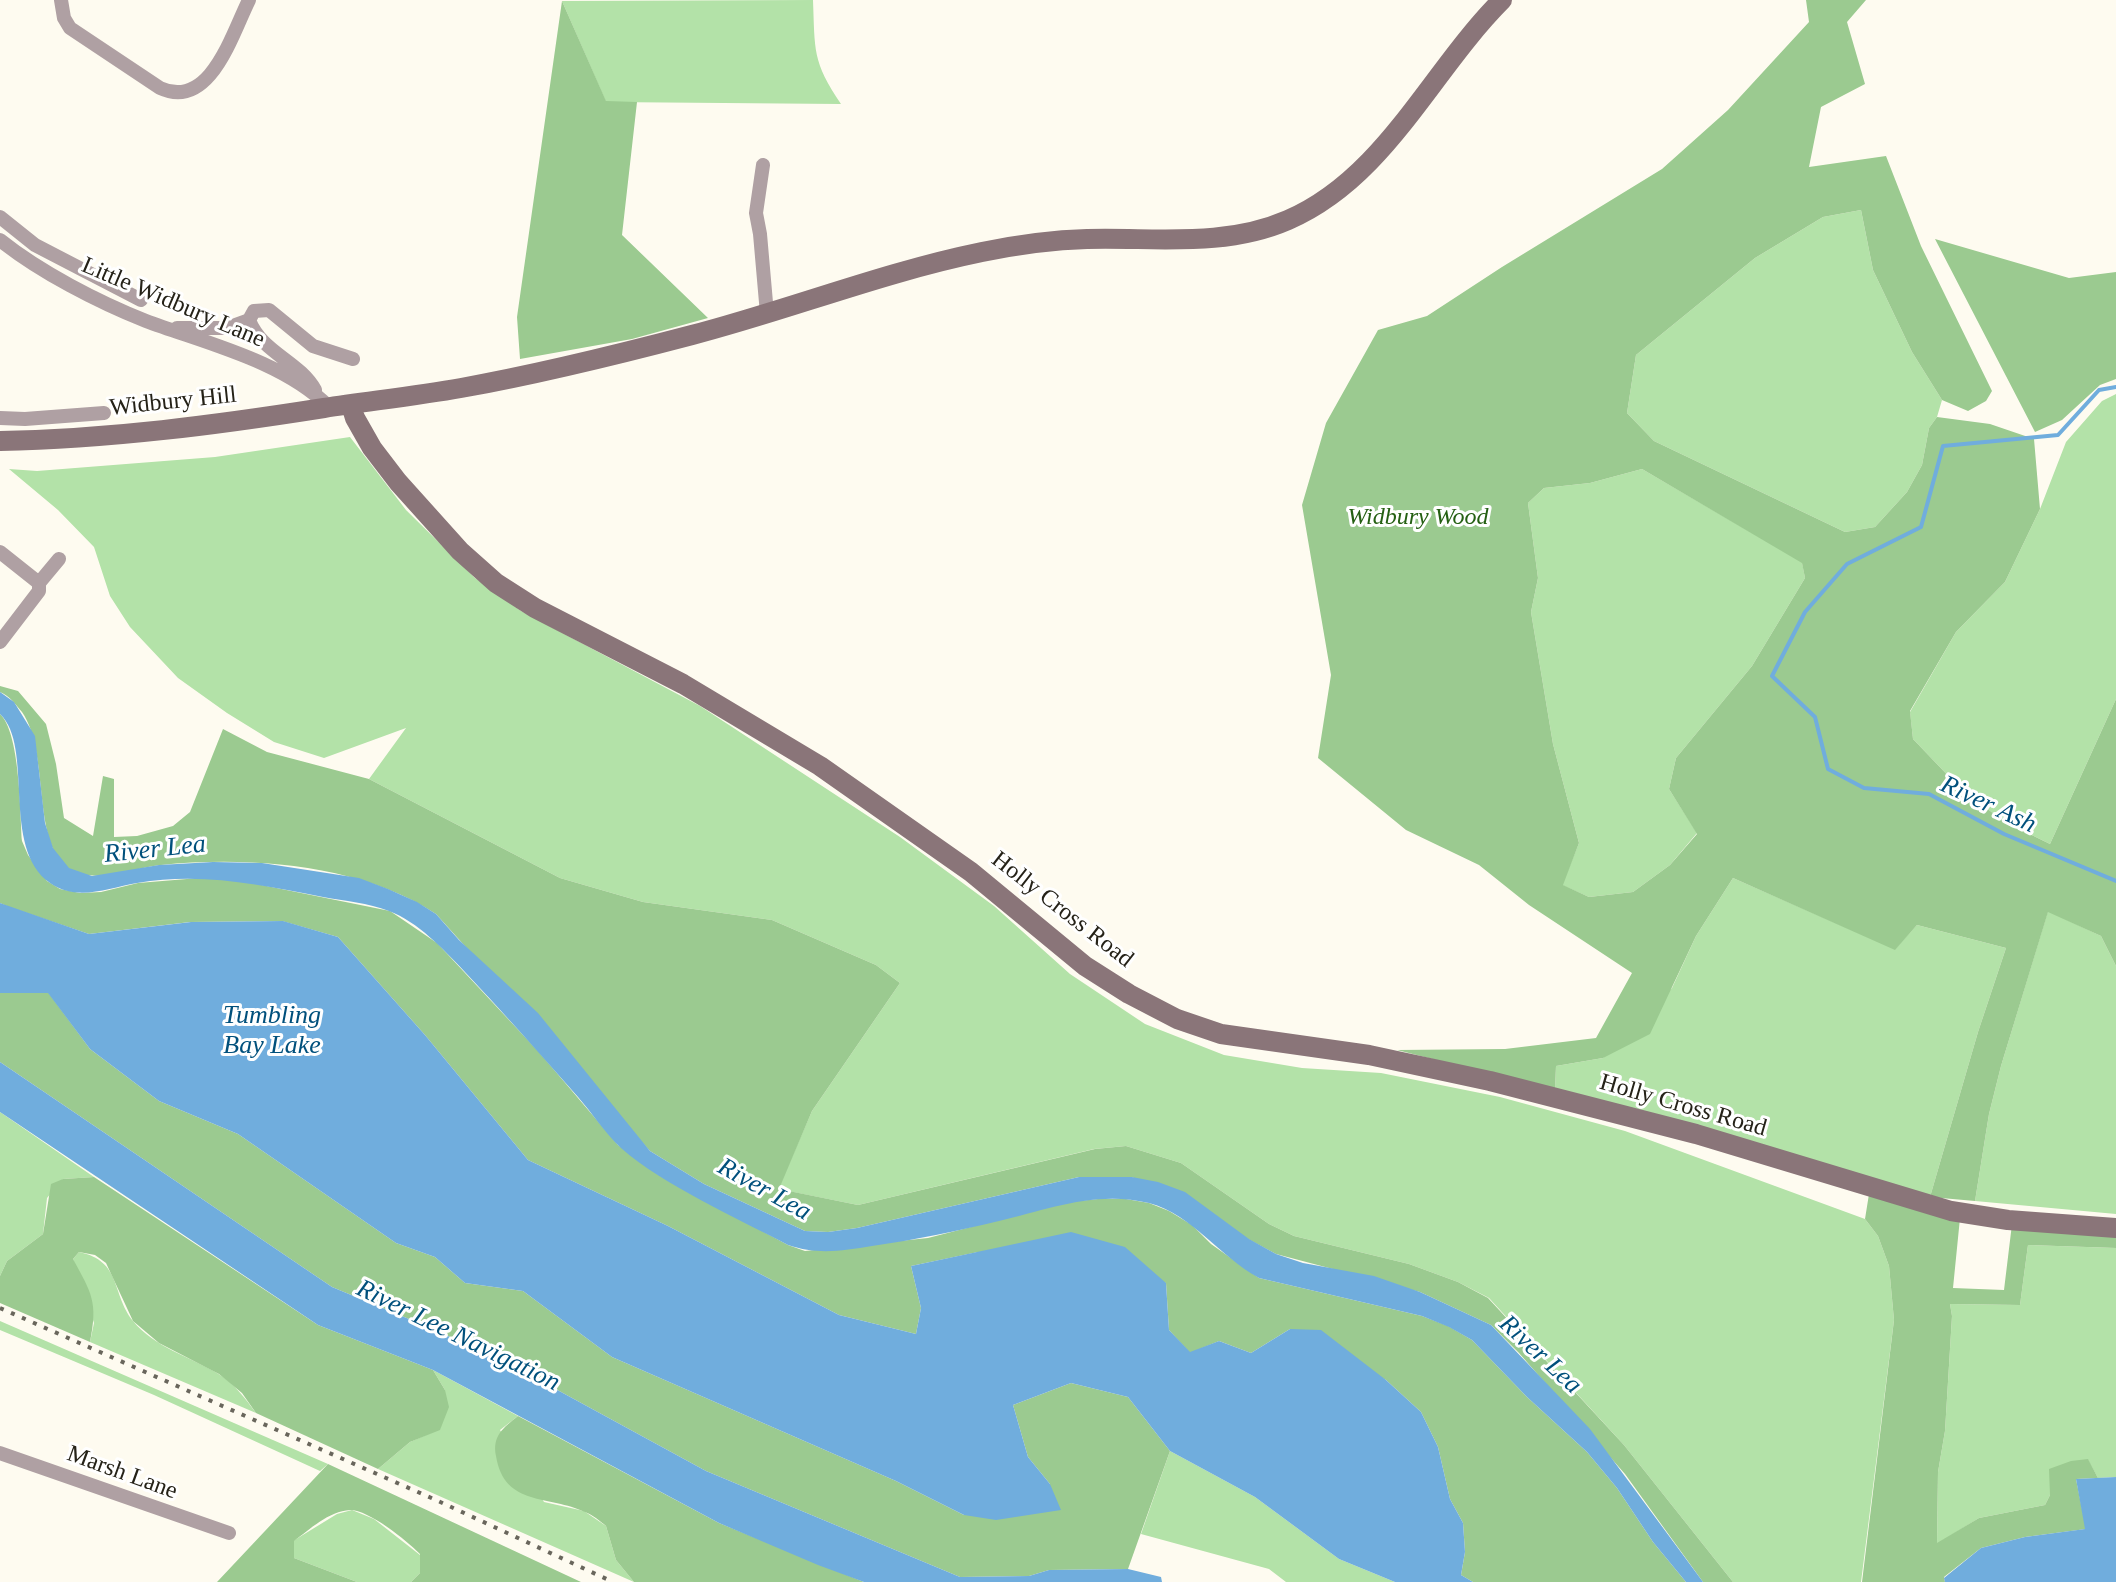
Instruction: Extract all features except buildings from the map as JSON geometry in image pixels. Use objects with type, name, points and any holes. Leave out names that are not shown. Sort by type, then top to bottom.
[{"type":"street","points":[[61,0],[64,18],[70,28],[160,88],[175,93],[191,90],[206,81],[249,0]]},
{"type":"street","name":"Widbury Hill","points":[[0,441],[170,431],[324,402],[351,405],[461,388],[644,348],[945,261],[1006,247],[1085,239],[1183,241],[1223,238],[1286,221],[1316,206],[1376,154],[1462,43],[1502,0]]},
{"type":"street","points":[[763,165],[756,213],[767,314]]},
{"type":"street","points":[[0,217],[35,245],[141,300]]},
{"type":"street","name":"Little Widbury Lane","points":[[0,240],[41,270],[143,319],[252,359],[324,402]]},
{"type":"street","points":[[169,329],[227,328],[242,325],[254,311],[269,310],[313,346],[353,359]]},
{"type":"street","points":[[249,320],[255,335],[312,384],[324,402]]},
{"type":"street","name":"Holly Cross Road","points":[[351,405],[372,448],[398,482],[451,541],[496,583],[535,608],[733,712],[820,766],[959,863],[1085,966],[1177,1019],[1221,1034],[1369,1055],[1490,1081],[1696,1134],[1942,1208],[2008,1220],[2116,1228]]},
{"type":"street","points":[[0,418],[104,413]]},
{"type":"street","points":[[0,552],[39,583]]},
{"type":"street","points":[[0,642],[59,559]]},
{"type":"street","name":"Marsh Lane","points":[[0,1453],[229,1533]]},
{"type":"green space","points":[[813,0],[817,55],[825,77],[841,104],[606,102],[562,1]]},
{"type":"green space","name":"Widbury Wood","points":[[1806,0],[1866,0],[1847,22],[1865,84],[1821,107],[1809,167],[1886,156],[1921,246],[1992,391],[1986,401],[1968,411],[1942,400],[1912,352],[1873,270],[1861,210],[1823,217],[1755,258],[1636,355],[1627,413],[1654,441],[1845,532],[1875,527],[1907,492],[1922,465],[1929,428],[1937,417],[1990,424],[2034,439],[2040,509],[2005,582],[1956,632],[1910,711],[1913,739],[1957,785],[2003,821],[2050,844],[2116,699],[2116,966],[2101,936],[2048,912],[2001,1066],[1989,1114],[1975,1201],[1930,1197],[2006,948],[1917,925],[1895,950],[1733,878],[1696,936],[1650,1034],[1603,1058],[1556,1066],[1555,1090],[1397,1050],[1505,1049],[1596,1038],[1632,973],[1529,905],[1479,865],[1406,830],[1318,758],[1331,675],[1302,505],[1326,423],[1378,330],[1427,316],[1662,169],[1728,110],[1809,22]],"holes":[[[1642,469],[1802,563],[1805,578],[1752,666],[1676,758],[1669,789],[1697,834],[1670,865],[1633,892],[1589,897],[1563,885],[1579,843],[1553,744],[1531,612],[1538,578],[1528,503],[1544,488],[1590,483]]]},
{"type":"green space","points":[[562,1],[606,101],[637,102],[622,235],[708,318],[632,339],[520,359],[517,317]]},
{"type":"green space","points":[[1861,210],[1873,270],[1912,352],[1942,400],[1937,417],[1929,428],[1922,465],[1907,492],[1875,527],[1845,532],[1654,441],[1627,413],[1636,355],[1755,258],[1823,217]]},
{"type":"green space","points":[[1935,239],[2069,278],[2116,272],[2116,379],[2100,385],[2062,420],[2035,432]]},
{"type":"green space","points":[[2116,394],[2116,699],[2050,844],[2003,821],[1957,785],[1913,739],[1910,712],[1956,632],[2005,582],[2040,509],[2066,442],[2102,401]]},
{"type":"green space","points":[[350,437],[406,510],[475,578],[521,611],[700,706],[900,837],[994,906],[1070,974],[1145,1024],[1224,1055],[1302,1068],[1381,1073],[1500,1097],[1625,1131],[1865,1219],[1878,1236],[1889,1266],[1894,1320],[1861,1582],[1733,1582],[1624,1445],[1489,1298],[1458,1282],[1409,1264],[1294,1236],[1269,1224],[1181,1163],[1126,1146],[1094,1149],[858,1205],[778,1189],[812,1111],[900,983],[876,965],[772,920],[643,902],[560,878],[369,779],[406,728],[324,758],[274,742],[178,678],[130,627],[110,596],[94,547],[58,510],[9,469],[37,471],[215,457]]},
{"type":"green space","points":[[1642,469],[1802,562],[1805,578],[1752,666],[1676,758],[1669,789],[1697,833],[1670,865],[1633,892],[1589,897],[1562,885],[1579,843],[1553,744],[1531,612],[1538,578],[1528,503],[1544,488],[1590,483]]},
{"type":"green space","points":[[0,686],[18,691],[46,724],[64,818],[93,836],[103,776],[114,779],[114,837],[137,836],[173,826],[190,812],[223,729],[267,752],[369,779],[560,878],[643,902],[772,920],[876,965],[900,983],[812,1111],[779,1189],[858,1205],[1095,1149],[1126,1146],[1181,1163],[1269,1224],[1294,1236],[1409,1264],[1458,1282],[1488,1298],[1624,1445],[1733,1582],[1703,1582],[1625,1474],[1491,1325],[1420,1292],[1276,1254],[1132,1177],[1079,1177],[857,1228],[805,1231],[704,1184],[650,1151],[436,914],[406,897],[339,874],[267,863],[195,862],[92,876],[71,870],[58,858],[50,841],[31,730],[22,712],[0,692]]},
{"type":"green space","points":[[0,714],[7,724],[15,755],[22,841],[47,881],[60,889],[80,893],[101,892],[138,883],[199,878],[232,879],[390,911],[437,943],[538,1051],[618,1145],[662,1177],[788,1245],[805,1251],[928,1238],[1068,1202],[1126,1199],[1169,1211],[1192,1225],[1211,1244],[1259,1278],[1422,1316],[1448,1326],[1472,1340],[1527,1397],[1587,1452],[1686,1582],[1473,1582],[1461,1575],[1465,1552],[1463,1523],[1450,1499],[1438,1447],[1421,1412],[1386,1380],[1290,1329],[1251,1353],[1219,1341],[1190,1353],[1169,1330],[1166,1283],[978,1252],[911,1266],[921,1308],[916,1334],[839,1315],[668,1226],[528,1160],[425,1035],[338,937],[282,921],[190,922],[89,934],[0,903]]},
{"type":"green space","points":[[1733,878],[1895,949],[1917,925],[2006,948],[1930,1197],[1555,1090],[1556,1066],[1603,1058],[1672,988],[1696,936]]},
{"type":"green space","points":[[2048,911],[2101,936],[2116,966],[2116,1214],[1975,1201],[1989,1114],[2001,1066]]},
{"type":"green space","points":[[48,992],[90,1049],[159,1101],[238,1134],[396,1243],[435,1257],[465,1283],[523,1291],[612,1357],[896,1481],[964,1515],[1050,1484],[1028,1457],[1013,1405],[1071,1383],[1128,1397],[1170,1451],[1128,1569],[1049,1570],[1029,1576],[960,1577],[706,1471],[517,1368],[332,1287],[0,1062],[0,993]]},
{"type":"green space","points":[[0,1112],[94,1177],[63,1179],[47,1198],[43,1234],[7,1261],[0,1276]]},
{"type":"green space","points":[[94,1177],[318,1325],[433,1370],[445,1390],[449,1407],[440,1430],[410,1442],[378,1469],[256,1413],[242,1393],[219,1374],[159,1343],[133,1321],[106,1263],[95,1255],[79,1252],[73,1259],[92,1299],[90,1342],[0,1303],[0,1276],[7,1261],[43,1234],[51,1184],[63,1179]]},
{"type":"green space","points":[[1869,1194],[1960,1218],[1953,1288],[2004,1290],[2012,1224],[2116,1233],[2116,1248],[2028,1245],[2020,1305],[1950,1304],[1952,1316],[1945,1431],[1938,1472],[1937,1543],[1979,1518],[2045,1505],[2050,1495],[2049,1469],[2088,1459],[2098,1478],[2076,1479],[2086,1529],[2025,1537],[1981,1548],[1944,1577],[1945,1582],[1862,1582],[1894,1320],[1889,1266],[1878,1236],[1865,1219]]},
{"type":"green space","points":[[2028,1245],[2116,1248],[2116,1477],[2098,1478],[2088,1460],[2050,1495],[2045,1505],[1979,1518],[1937,1544],[1938,1472],[1945,1431],[1952,1316],[1950,1304],[2020,1305]]},
{"type":"green space","points":[[79,1252],[93,1256],[109,1270],[126,1310],[142,1330],[162,1345],[223,1377],[256,1413],[90,1342],[94,1323],[73,1259]]},
{"type":"green space","points":[[0,1321],[328,1464],[320,1471],[154,1395],[0,1330]]},
{"type":"green space","points":[[433,1370],[518,1416],[500,1430],[544,1502],[584,1511],[606,1526],[616,1560],[634,1582],[378,1469],[410,1442],[440,1429],[445,1390]]},
{"type":"green space","points":[[518,1416],[719,1523],[864,1582],[634,1582],[616,1560],[606,1526],[599,1520],[571,1507],[530,1497],[508,1484],[495,1449],[503,1429]]},
{"type":"green space","points":[[1170,1451],[1255,1497],[1339,1559],[1395,1582],[1286,1582],[1269,1569],[1141,1534]]},
{"type":"green space","points":[[328,1464],[581,1582],[411,1582],[420,1573],[420,1554],[377,1520],[350,1510],[327,1517],[294,1541],[294,1558],[357,1582],[217,1582]]},
{"type":"green space","points":[[352,1510],[374,1519],[420,1555],[420,1573],[411,1582],[357,1582],[294,1558],[293,1541],[337,1514]]},
{"type":"water","points":[[0,692],[14,702],[35,736],[45,823],[53,848],[69,868],[92,876],[159,865],[262,863],[359,878],[417,902],[436,914],[459,940],[538,1013],[650,1151],[704,1184],[805,1231],[857,1228],[1079,1177],[1132,1177],[1185,1192],[1249,1239],[1276,1254],[1303,1263],[1374,1276],[1420,1292],[1491,1325],[1590,1429],[1703,1582],[1686,1582],[1587,1452],[1527,1397],[1472,1340],[1449,1327],[1422,1316],[1259,1278],[1179,1217],[1149,1203],[1130,1200],[1073,1203],[952,1232],[850,1249],[819,1251],[788,1245],[679,1188],[621,1148],[464,971],[430,937],[400,916],[356,902],[208,879],[161,880],[82,893],[60,889],[35,867],[26,846],[21,823],[16,749],[10,729],[0,714]]},
{"type":"water","name":"Tumbling Bay Lake","points":[[0,903],[89,934],[191,922],[283,921],[338,937],[425,1035],[528,1160],[668,1226],[839,1315],[916,1334],[921,1308],[911,1266],[1071,1232],[1125,1247],[1166,1283],[1169,1330],[1190,1352],[1219,1341],[1251,1353],[1290,1329],[1321,1330],[1386,1380],[1421,1412],[1438,1447],[1450,1499],[1463,1523],[1465,1552],[1461,1575],[1473,1582],[1395,1582],[1339,1559],[1255,1497],[1170,1451],[1128,1397],[1071,1383],[1013,1405],[1028,1457],[1050,1484],[1061,1510],[996,1520],[964,1515],[896,1481],[612,1357],[523,1291],[465,1283],[435,1257],[396,1243],[238,1134],[159,1101],[90,1049],[48,993],[0,993]]},
{"type":"water","points":[[0,1062],[332,1287],[517,1368],[706,1471],[960,1577],[1029,1576],[1049,1570],[1128,1569],[1161,1577],[1162,1582],[864,1582],[719,1523],[433,1370],[318,1325],[0,1112]]},
{"type":"water","points":[[2116,1477],[2116,1582],[1945,1582],[1944,1578],[1981,1548],[2025,1537],[2085,1529],[2076,1479]]},
{"type":"waterway","name":"River Ash","points":[[2116,387],[2099,390],[2058,435],[1943,446],[1921,527],[1847,564],[1805,612],[1772,676],[1815,717],[1828,769],[1864,788],[1929,794],[2004,834],[2116,881]]},
{"type":"railway","points":[[0,1308],[436,1500],[613,1582]]},
{"type":"water label","name":"River Lea","points":[[155,850]]},
{"type":"water label","name":"River Lea","points":[[764,1190]]},
{"type":"water label","name":"River Lee Navigation","points":[[458,1336]]},
{"type":"water label","name":"River Lea","points":[[1540,1355]]}]
